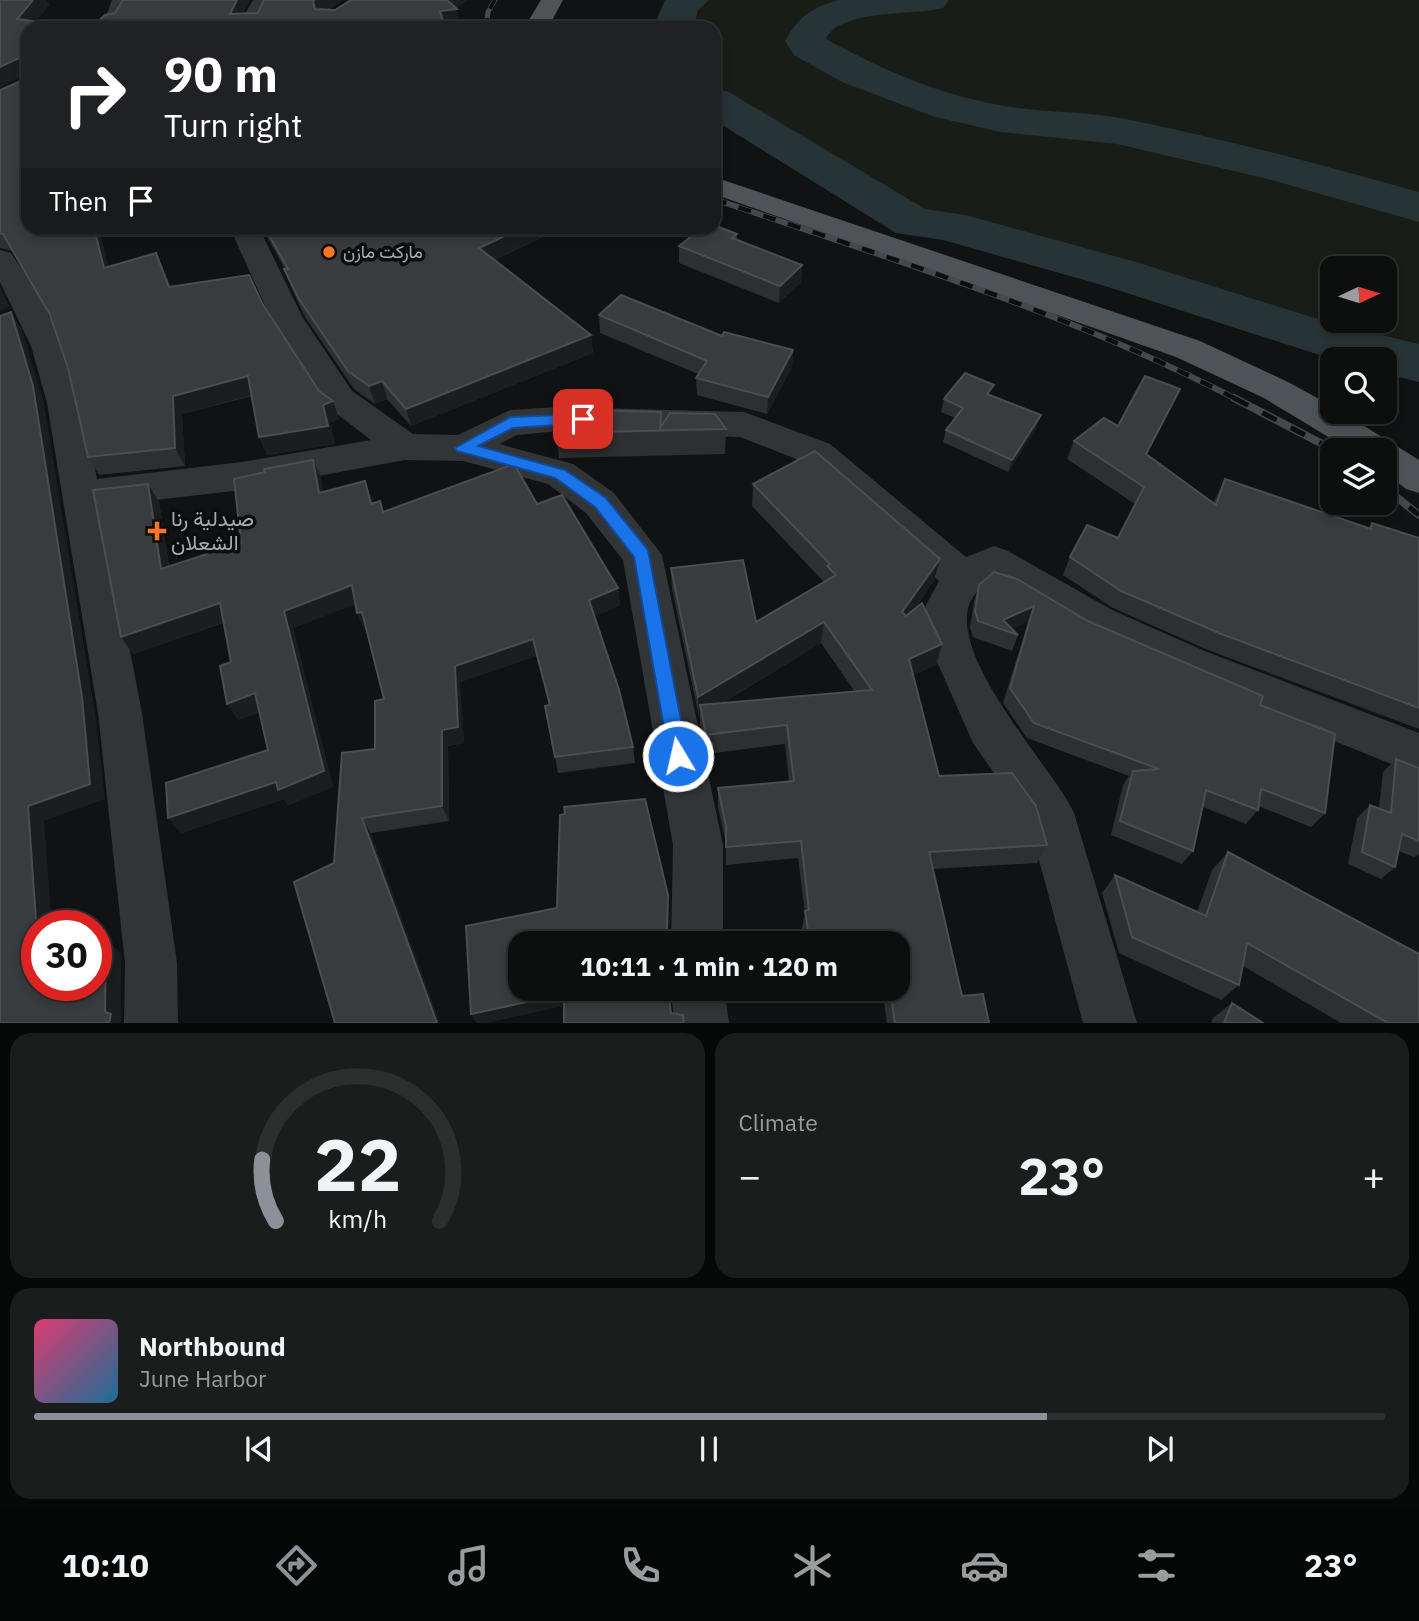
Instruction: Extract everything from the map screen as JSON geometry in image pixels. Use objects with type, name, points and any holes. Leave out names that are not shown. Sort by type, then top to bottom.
[{"type":"main road","points":[[540,21],[552,0]]},
{"type":"main road","points":[[721,187],[1188,349],[1276,390],[1358,438]]},
{"type":"main road","points":[[1397,463],[1419,479]]},
{"type":"street","points":[[113,21],[123,0]]},
{"type":"street","points":[[253,21],[264,0]]},
{"type":"street","points":[[248,235],[287,319],[340,399],[405,447]]},
{"type":"street","points":[[0,260],[17,318],[57,364],[120,713],[151,963],[151,1023]]},
{"type":"street","points":[[463,448],[510,423],[559,419],[744,425],[817,453],[870,495],[962,577]]},
{"type":"street","points":[[80,494],[242,476],[405,447],[463,448],[560,474],[600,503],[642,555],[678,756],[698,845],[697,931]]},
{"type":"street","points":[[1110,1023],[1050,813],[989,729],[944,630],[947,605],[962,577],[994,562],[1097,622],[1192,665],[1419,754]]},
{"type":"street","points":[[699,1001],[702,1023]]},
{"type":"shaded area","points":[[690,0],[1419,0],[1419,363],[1397,358],[1397,347],[1355,347],[1311,336],[1058,259],[913,223],[721,108],[721,21],[675,21],[681,4]],"holes":[[[1190,149],[1324,179],[1404,205]]]},
{"type":"building","points":[[0,0],[33,0],[17,19],[32,21],[21,21],[21,59],[0,67]]},
{"type":"building","points":[[123,0],[237,0],[230,14],[258,13],[264,0],[314,0],[315,9],[335,10],[351,0],[447,0],[457,9],[440,11],[443,21],[98,21],[105,15],[115,13]]},
{"type":"building","points":[[21,81],[21,235],[96,235],[104,268],[156,253],[169,287],[249,275],[262,303],[319,391],[333,401],[323,405],[328,426],[259,437],[248,376],[173,396],[175,448],[88,457],[68,368],[50,315],[0,233],[0,90]]},
{"type":"building","points":[[721,228],[737,234],[732,238],[802,265],[780,286],[679,246],[693,235],[721,235]]},
{"type":"building","points":[[269,235],[507,235],[479,248],[591,335],[406,409],[382,381],[369,386],[348,371],[299,299],[284,269],[288,269]]},
{"type":"building","points":[[621,295],[722,336],[724,332],[793,350],[768,397],[696,378],[707,361],[599,315]]},
{"type":"building","points":[[11,312],[33,386],[82,697],[90,784],[28,806],[35,910],[21,910],[21,1001],[105,1001],[105,1012],[111,1014],[109,1023],[0,1023],[0,316]]},
{"type":"building","points":[[965,373],[994,385],[987,394],[1041,415],[1012,460],[946,430],[963,408],[944,399]]},
{"type":"building","points":[[1145,376],[1180,389],[1146,454],[1216,505],[1225,479],[1320,512],[1320,515],[1330,515],[1371,529],[1372,523],[1419,538],[1419,708],[1219,633],[1121,591],[1070,557],[1087,525],[1118,538],[1144,487],[1074,441],[1104,418],[1118,426]]},
{"type":"building","points":[[555,409],[661,412],[660,428],[670,413],[715,414],[726,429],[556,433]]},
{"type":"building","points":[[815,451],[940,559],[902,612],[906,616],[922,603],[942,644],[909,659],[939,776],[1012,773],[1036,806],[1047,845],[929,852],[962,996],[983,994],[989,1023],[895,1023],[892,1001],[910,1001],[910,931],[808,931],[805,911],[809,910],[801,841],[726,847],[726,827],[718,788],[794,781],[787,725],[706,735],[700,705],[872,690],[824,622],[698,697],[671,568],[743,560],[756,622],[836,575],[827,566],[830,564],[753,484]]},
{"type":"building","points":[[313,460],[319,493],[365,481],[371,504],[380,501],[383,512],[514,464],[537,504],[562,495],[618,588],[589,600],[619,690],[633,747],[555,757],[545,706],[550,705],[533,639],[455,666],[458,727],[442,730],[442,806],[362,818],[437,1023],[335,1023],[294,882],[334,863],[342,753],[375,749],[375,701],[384,699],[362,612],[357,613],[352,585],[284,611],[324,771],[278,790],[276,782],[168,818],[166,783],[268,750],[255,693],[227,704],[220,666],[231,662],[220,603],[121,637],[93,490],[148,484],[161,569],[241,543],[234,479],[265,472],[264,469]]},
{"type":"building","points":[[994,572],[1017,579],[1088,621],[1263,696],[1260,705],[1335,734],[1325,813],[1261,789],[1258,810],[1206,790],[1193,851],[1120,821],[1133,771],[1159,769],[1034,723],[1010,688],[1034,606],[1003,620],[1018,635],[978,621],[975,611],[979,585]]},
{"type":"building","points":[[1396,759],[1419,768],[1419,841],[1402,834],[1395,867],[1362,852],[1370,805],[1391,813]]},
{"type":"building","points":[[645,799],[668,895],[667,931],[508,931],[508,1001],[531,1001],[471,1014],[466,926],[557,908],[560,815],[565,814],[564,807]]},
{"type":"building","points":[[1228,852],[1419,954],[1419,1023],[1388,1023],[1247,943],[1239,985],[1132,937],[1115,875],[1206,916]]},
{"type":"building","points":[[564,1001],[670,1001],[671,1013],[683,1015],[684,1023],[564,1023]]},
{"type":"building","points":[[1232,1003],[1263,1023],[1224,1023]]},
{"type":"waterway","points":[[675,21],[681,4],[690,0]]},
{"type":"waterway","points":[[930,0],[878,4],[840,11],[824,18],[812,28],[805,41],[808,46],[857,73],[950,108],[1001,119],[1117,131],[1279,167],[1419,207]]},
{"type":"waterway","points":[[721,105],[913,223],[947,226],[1058,259],[1118,273],[1311,336],[1419,363]]},
{"type":"railway","points":[[487,21],[488,12],[495,0]]},
{"type":"railway","points":[[721,201],[980,289],[1111,340],[1235,399]]},
{"type":"railway","points":[[1235,399],[1320,443]]},
{"type":"railway","points":[[1397,497],[1419,515]]},
{"type":"place","name":"ماركت مازن","points":[[329,252]]},
{"type":"place","name":"صيدلية رنا الشعلان","points":[[157,531]]},
{"type":"route","points":[[583,419],[510,423],[463,448],[506,462],[560,474],[600,503],[642,555],[659,636],[678,756]]}]
